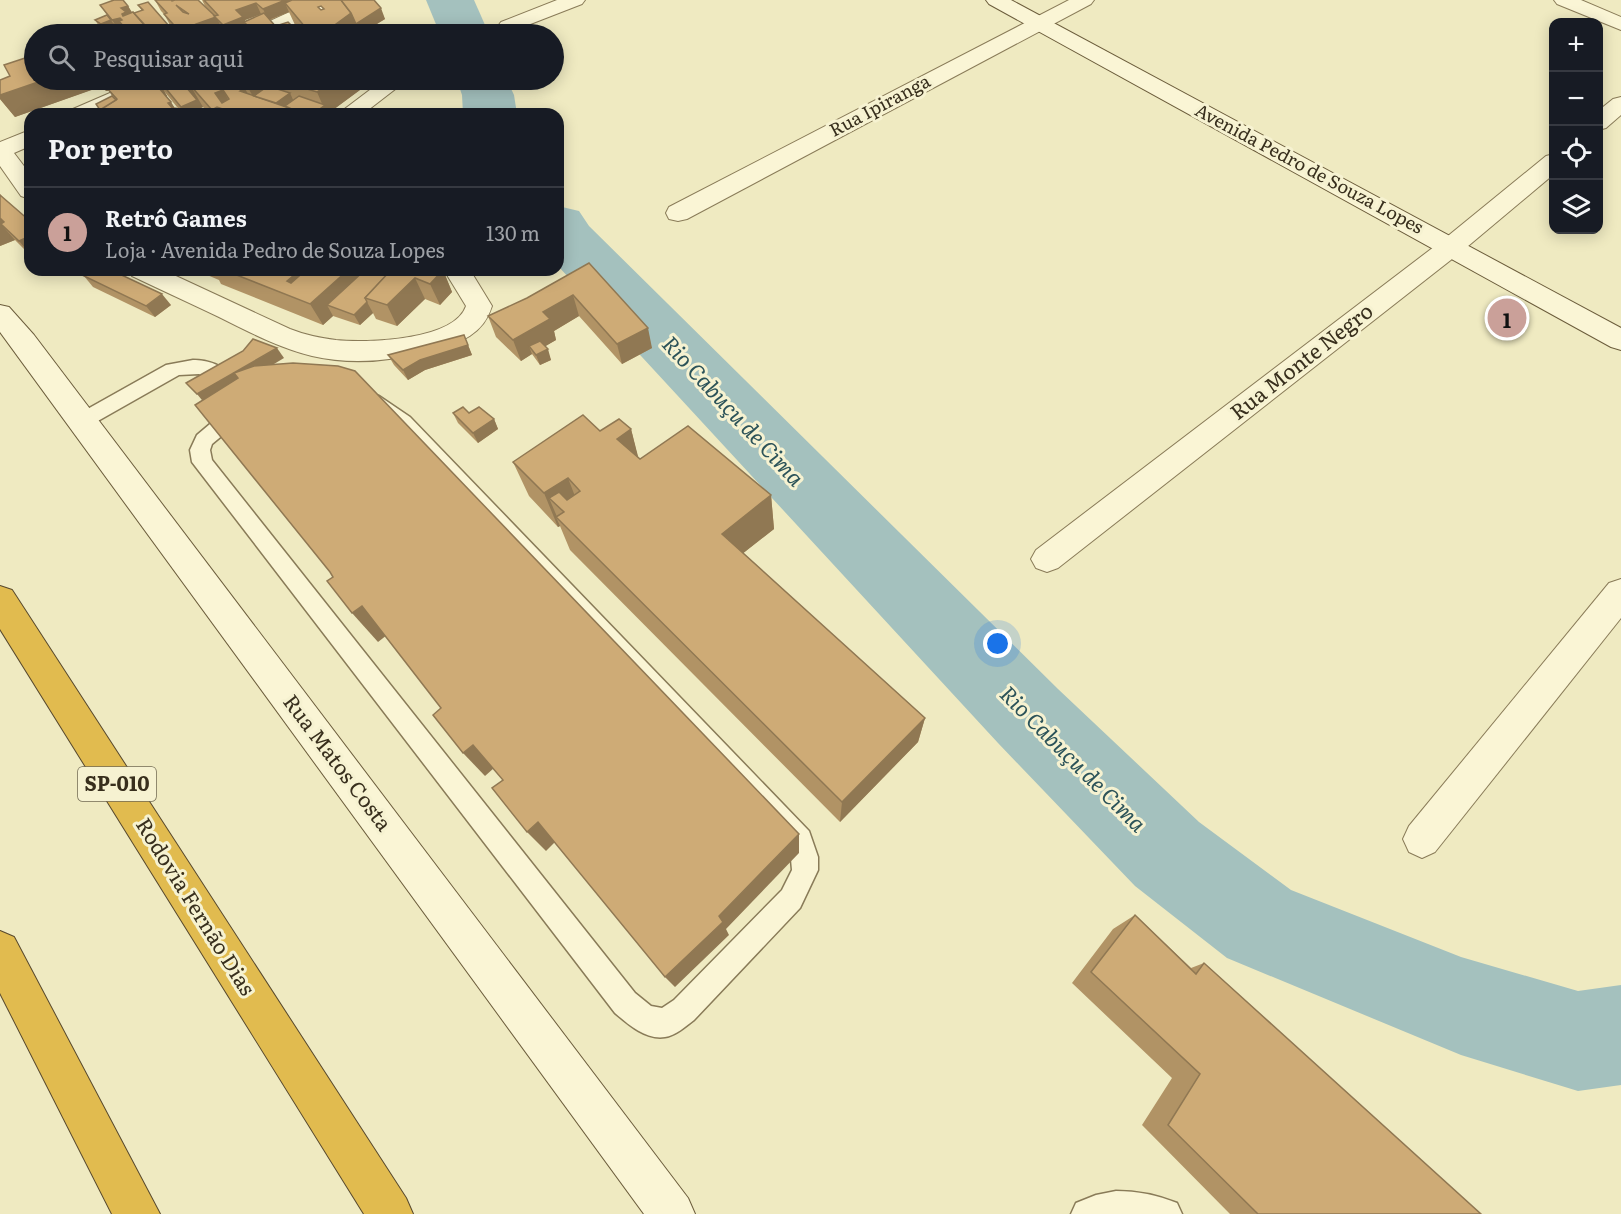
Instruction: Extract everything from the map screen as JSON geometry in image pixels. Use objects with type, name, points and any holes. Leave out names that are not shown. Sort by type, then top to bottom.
[{"type":"highway","name":"Rodovia Fernão Dias","points":[[0,600],[390,1214]]},
{"type":"highway","points":[[0,951],[137,1214]]},
{"type":"street","points":[[279,24],[333,0]]},
{"type":"street","points":[[513,24],[575,0]]},
{"type":"street","name":"Avenida Pedro de Souza Lopes","points":[[996,0],[1452,246],[1621,340]]},
{"type":"street","name":"Rua Ipiranga","points":[[678,213],[1084,0]]},
{"type":"street","points":[[1564,0],[1621,24]]},
{"type":"street","points":[[95,108],[135,90]]},
{"type":"street","points":[[358,108],[382,90]]},
{"type":"street","points":[[1603,120],[1621,104]]},
{"type":"street","points":[[24,140],[0,150],[24,183]]},
{"type":"street","name":"Rua Monte Negro","points":[[1047,559],[1452,246],[1549,165]]},
{"type":"street","points":[[154,276],[278,334],[320,348],[359,352],[408,347],[454,334],[468,326],[477,317],[479,306],[461,276]]},
{"type":"street","name":"Rua Matos Costa","points":[[0,314],[672,1214]]},
{"type":"street","points":[[1422,839],[1621,593]]},
{"type":"lane","points":[[82,421],[180,368],[199,365],[211,370],[235,389],[336,393],[364,397],[385,406],[403,422],[800,840],[807,857],[803,880],[791,898],[684,1010],[664,1023],[644,1019],[625,1003],[202,462],[200,450],[204,440],[235,389]]},
{"type":"lane","points":[[1087,1214],[1097,1209],[1128,1205],[1166,1214]]},
{"type":"building","points":[[114,0],[123,0],[128,6],[121,8],[126,12],[122,14],[123,16],[133,12],[143,24],[122,24],[120,18],[112,20],[100,5]]},
{"type":"building","points":[[155,0],[198,0],[216,17],[196,24],[173,24],[164,14],[167,13]]},
{"type":"building","points":[[204,0],[283,1],[263,9],[256,3],[236,10],[243,17],[226,24],[222,24],[214,16],[218,15]]},
{"type":"building","points":[[292,0],[341,0],[351,13],[336,24],[303,24],[285,3]]},
{"type":"building","points":[[341,0],[374,0],[381,8],[356,24]]},
{"type":"building","points":[[148,2],[167,24],[144,24],[134,13],[143,10],[138,5]]},
{"type":"building","points":[[264,13],[274,24],[246,24],[244,22]]},
{"type":"building","points":[[107,15],[111,20],[101,24],[95,20]]},
{"type":"building","points":[[24,58],[24,87],[0,95],[0,80],[10,76],[4,65]]},
{"type":"building","points":[[109,90],[161,90],[171,102],[168,103],[172,108],[103,108],[117,99]]},
{"type":"building","points":[[167,90],[189,90],[197,100],[181,107]]},
{"type":"building","points":[[194,90],[223,90],[242,90],[240,91],[289,108],[217,107],[210,108]],"holes":[[[223,90],[229,99],[222,103],[215,93]]]},
{"type":"building","points":[[262,90],[281,90],[290,93],[276,103],[254,96]]},
{"type":"building","points":[[112,96],[116,100],[103,108],[99,108],[96,104]]},
{"type":"building","points":[[299,96],[325,105],[321,108],[285,106]]},
{"type":"building","points":[[0,195],[24,216],[24,239],[19,241],[1,224],[4,222],[0,218]]},
{"type":"building","points":[[589,263],[648,328],[617,344],[573,295],[543,312],[550,319],[513,340],[488,316],[527,298]]},
{"type":"building","points":[[84,276],[124,276],[162,294],[146,306]]},
{"type":"building","points":[[239,276],[293,276],[287,281],[291,283],[299,276],[341,276],[310,304]]},
{"type":"building","points":[[358,276],[386,276],[365,298],[367,302],[354,315],[327,305]]},
{"type":"building","points":[[385,276],[437,276],[430,284],[415,278],[387,305],[365,298]]},
{"type":"building","points":[[464,335],[468,345],[420,360],[403,370],[388,355]]},
{"type":"building","points":[[253,339],[277,348],[197,394],[186,383],[243,351]]},
{"type":"building","points":[[540,341],[548,349],[536,355],[529,346]]},
{"type":"building","points":[[293,363],[338,366],[355,371],[799,834],[719,916],[723,922],[665,977],[538,822],[527,832],[492,788],[503,780],[473,745],[463,753],[433,715],[441,708],[362,606],[352,613],[327,581],[333,577],[330,572],[195,405],[238,378],[234,373],[254,366]]},
{"type":"building","points":[[463,407],[469,413],[479,407],[494,419],[473,433],[453,413]]},
{"type":"building","points":[[583,415],[600,431],[619,419],[631,429],[617,439],[640,459],[688,426],[771,495],[722,534],[925,718],[842,802],[556,517],[564,512],[549,498],[559,492],[567,500],[580,491],[568,478],[544,493],[513,462]]},
{"type":"building","points":[[1135,915],[1196,974],[1204,963],[1481,1214],[1258,1214],[1168,1125],[1200,1074],[1091,972]]},
{"type":"waterway","name":"Rio Cabuçu de Cima","points":[[450,0],[460,24]]},
{"type":"waterway","name":"Rio Cabuçu de Cima","points":[[486,90],[489,108]]},
{"type":"waterway","name":"Rio Cabuçu de Cima","points":[[564,234],[1028,716],[1167,854],[1260,925],[1461,1006],[1578,1041],[1621,1035]]},
{"type":"place","name":"Retrô Games","points":[[1507,318]]}]
